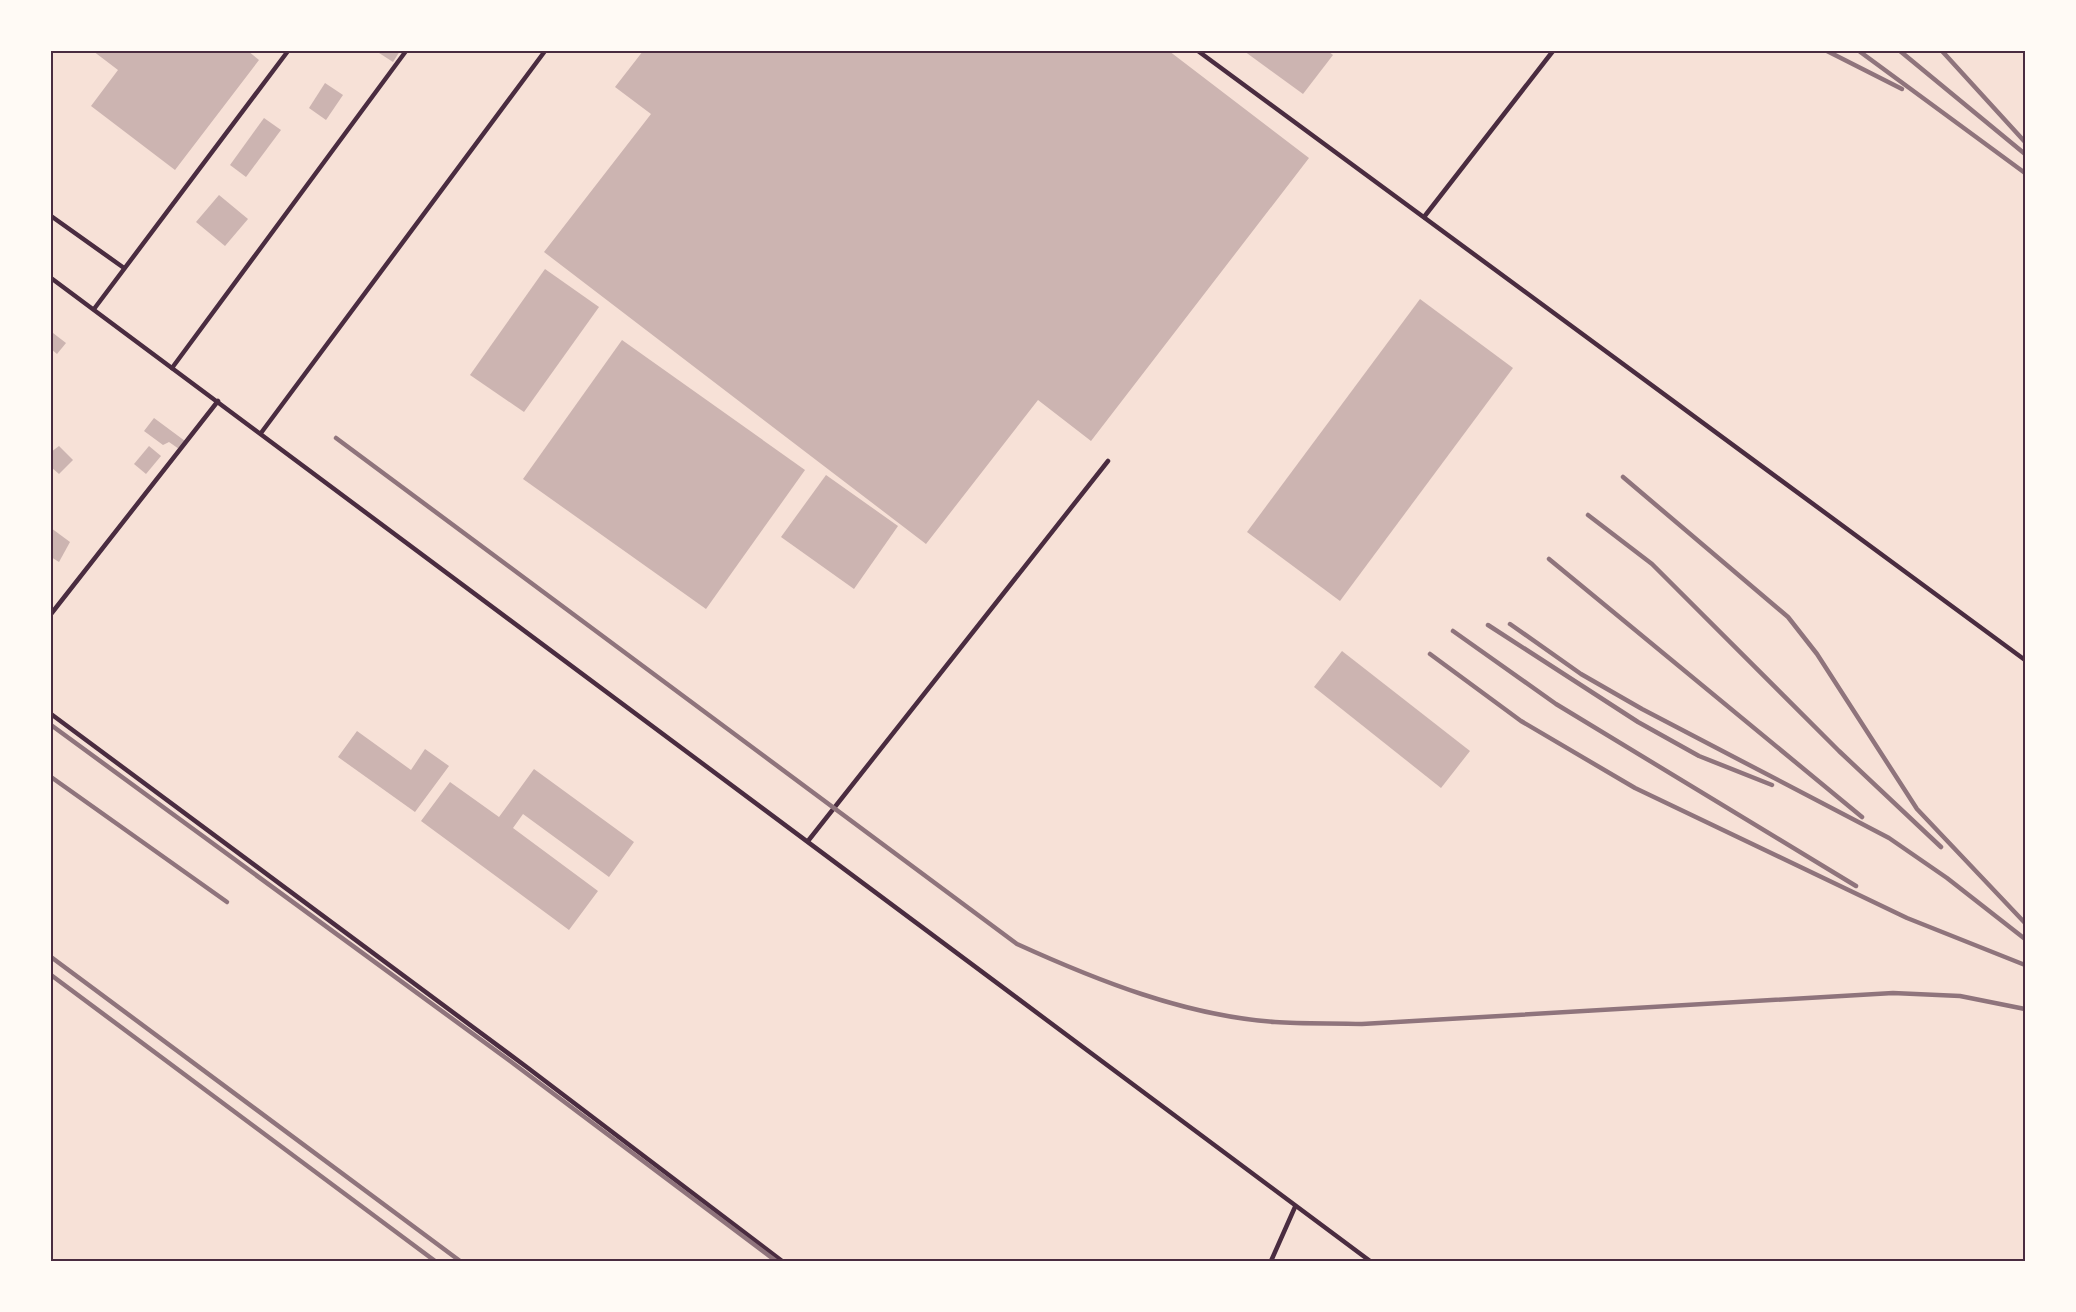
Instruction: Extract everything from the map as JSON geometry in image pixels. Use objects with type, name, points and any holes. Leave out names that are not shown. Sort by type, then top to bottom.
[{"type":"lane","points":[[93,309],[288,51]]},
{"type":"lane","points":[[172,368],[406,51]]},
{"type":"lane","points":[[261,433],[545,51]]},
{"type":"lane","points":[[1198,51],[2025,660]]},
{"type":"lane","points":[[1424,217],[1553,51]]},
{"type":"lane","points":[[51,216],[124,268]]},
{"type":"lane","points":[[51,278],[1370,1261]]},
{"type":"lane","points":[[51,614],[218,401]]},
{"type":"lane","points":[[808,841],[1108,461]]},
{"type":"lane","points":[[51,714],[528,1068],[782,1261]]},
{"type":"lane","points":[[1271,1261],[1295,1207]]},
{"type":"building","points":[[93,51],[248,51],[259,60],[175,170],[91,106],[118,70]]},
{"type":"building","points":[[376,51],[400,51],[393,62]]},
{"type":"building","points":[[643,51],[1169,51],[1309,158],[1091,441],[1038,400],[926,544],[544,252],[651,114],[615,87]]},
{"type":"building","points":[[1244,51],[1328,51],[1333,55],[1303,94]]},
{"type":"building","points":[[325,83],[343,95],[326,120],[309,108]]},
{"type":"building","points":[[264,118],[281,130],[246,177],[230,165]]},
{"type":"building","points":[[219,195],[248,219],[225,246],[196,222]]},
{"type":"building","points":[[545,269],[599,307],[524,412],[470,375]]},
{"type":"building","points":[[1420,299],[1513,368],[1340,601],[1247,532]]},
{"type":"building","points":[[53,333],[66,343],[57,354],[51,349]]},
{"type":"building","points":[[622,340],[805,470],[706,609],[523,479]]},
{"type":"building","points":[[154,418],[185,441],[179,449],[169,442],[163,445],[144,431]]},
{"type":"building","points":[[59,446],[73,460],[59,474],[51,467],[51,452]]},
{"type":"building","points":[[149,446],[161,456],[146,474],[134,464]]},
{"type":"building","points":[[826,475],[898,526],[854,589],[781,537]]},
{"type":"building","points":[[51,528],[70,542],[59,562],[51,557]]},
{"type":"building","points":[[1342,651],[1470,751],[1441,788],[1314,687]]},
{"type":"building","points":[[357,731],[411,770],[425,749],[449,766],[415,812],[338,757]]},
{"type":"building","points":[[534,769],[634,842],[609,877],[523,814],[513,828],[598,891],[569,930],[421,821],[450,782],[499,817]]},
{"type":"railway","points":[[1827,51],[1902,89]]},
{"type":"railway","points":[[1859,51],[2025,173]]},
{"type":"railway","points":[[1900,51],[2025,154]]},
{"type":"railway","points":[[1942,51],[2025,142]]},
{"type":"railway","points":[[336,438],[1017,944],[1078,971],[1142,994],[1208,1012],[1242,1018],[1275,1022],[1362,1024],[1893,993],[1960,996],[2025,1009]]},
{"type":"railway","points":[[1623,477],[1788,617],[1817,654],[1917,809],[2025,923]]},
{"type":"railway","points":[[1588,515],[1652,564],[1839,751],[1941,847]]},
{"type":"railway","points":[[1549,559],[1862,817]]},
{"type":"railway","points":[[1510,624],[1581,674],[1642,709],[1889,838],[1947,878],[2025,939]]},
{"type":"railway","points":[[1488,625],[1638,722],[1699,756],[1772,785]]},
{"type":"railway","points":[[1453,631],[1556,704],[1856,886]]},
{"type":"railway","points":[[1430,654],[1521,721],[1635,788],[1907,918],[2025,965]]},
{"type":"railway","points":[[51,725],[510,1061],[776,1261]]},
{"type":"railway","points":[[51,777],[227,902]]},
{"type":"railway","points":[[51,957],[460,1261]]},
{"type":"railway","points":[[51,975],[435,1261]]}]
